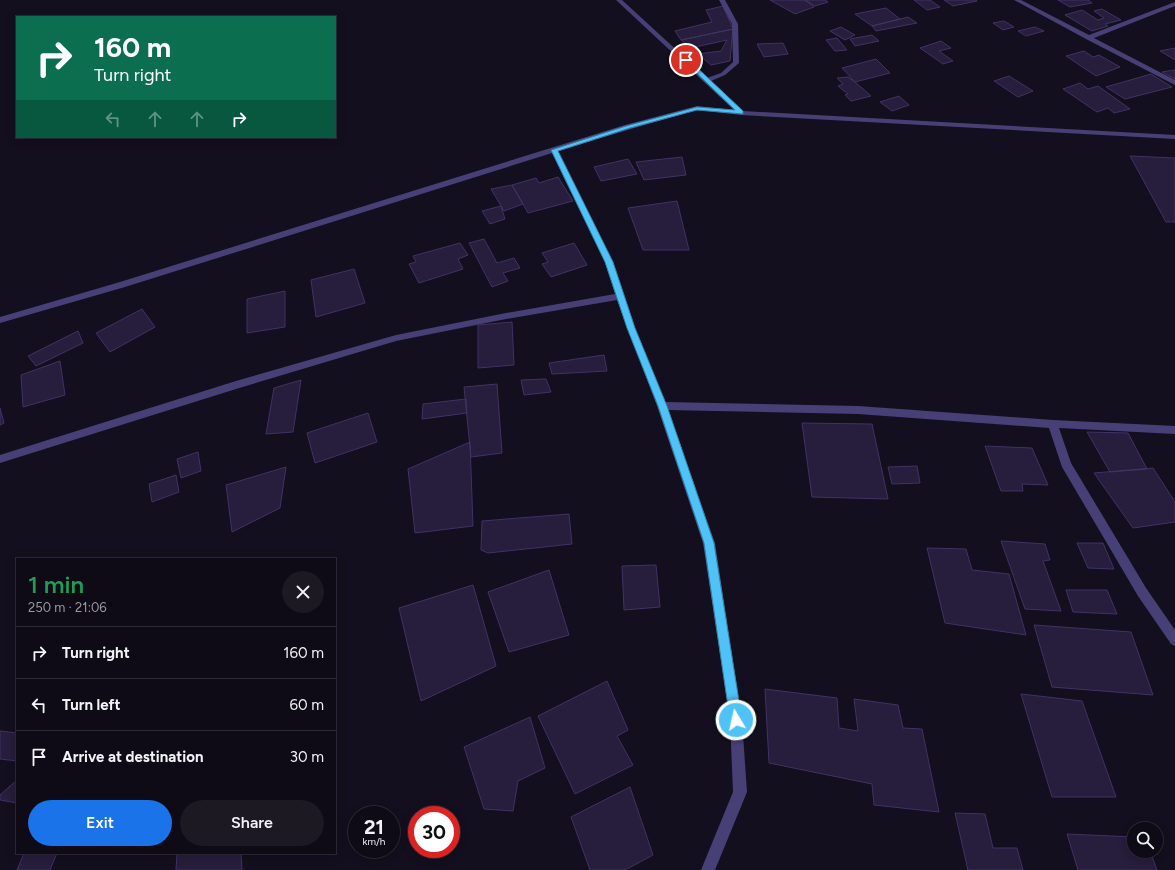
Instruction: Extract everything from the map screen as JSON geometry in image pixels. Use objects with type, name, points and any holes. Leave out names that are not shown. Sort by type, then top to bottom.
[{"type":"street","points":[[619,0],[708,80],[741,113]]},
{"type":"street","points":[[708,80],[723,74],[736,63],[735,24],[722,0]]},
{"type":"street","points":[[1017,0],[1175,83]]},
{"type":"street","points":[[1088,38],[1175,4]]},
{"type":"street","points":[[0,320],[122,285],[628,127],[697,108],[741,113],[1175,137]]},
{"type":"street","points":[[554,150],[609,262],[631,328],[662,406],[709,543],[736,720],[740,792],[708,870]]},
{"type":"street","points":[[0,460],[236,386],[396,338],[506,316],[621,296]]},
{"type":"street","points":[[662,406],[858,410],[1053,424],[1175,430]]},
{"type":"street","points":[[1053,424],[1066,464],[1142,592],[1175,640]]},
{"type":"building","points":[[770,0],[805,0],[814,7],[795,14]]},
{"type":"building","points":[[805,0],[825,0],[828,2],[815,6]]},
{"type":"building","points":[[914,0],[930,0],[940,7],[927,10]]},
{"type":"building","points":[[944,0],[976,0],[977,1],[953,6]]},
{"type":"building","points":[[1058,0],[1088,0],[1092,3],[1070,7]]},
{"type":"building","points":[[723,6],[733,29],[681,40],[675,31],[712,22],[706,10]]},
{"type":"building","points":[[886,8],[900,19],[872,26],[855,14]]},
{"type":"building","points":[[1102,9],[1121,20],[1105,24],[1108,26],[1092,31],[1065,15],[1082,10],[1098,20],[1104,18],[1094,11]]},
{"type":"building","points":[[908,17],[917,23],[876,31],[872,26]]},
{"type":"building","points":[[1004,21],[1014,27],[1003,30],[993,23]]},
{"type":"building","points":[[841,27],[855,35],[845,40],[830,31]]},
{"type":"building","points":[[1035,27],[1044,31],[1026,36],[1018,31]]},
{"type":"building","points":[[733,29],[730,61],[711,65],[698,54],[721,51],[727,40],[691,48],[681,40]]},
{"type":"building","points":[[872,35],[879,41],[855,46],[850,39]]},
{"type":"building","points":[[837,38],[847,50],[835,51],[826,40]]},
{"type":"building","points":[[941,41],[951,48],[939,51],[953,61],[943,64],[920,48]]},
{"type":"building","points":[[783,43],[788,54],[764,57],[757,44]]},
{"type":"building","points":[[1175,48],[1175,60],[1160,51]]},
{"type":"building","points":[[1084,51],[1093,57],[1099,55],[1120,67],[1096,76],[1066,56]]},
{"type":"building","points":[[876,59],[890,73],[855,82],[842,68]]},
{"type":"building","points":[[1175,70],[1175,79],[1162,72]]},
{"type":"building","points":[[1151,74],[1172,87],[1125,99],[1106,87]]},
{"type":"building","points":[[1009,76],[1033,91],[1018,97],[994,81]]},
{"type":"building","points":[[848,77],[871,96],[851,101],[845,95],[848,94],[838,86],[843,84],[837,78]]},
{"type":"building","points":[[1080,83],[1088,89],[1098,86],[1130,109],[1114,113],[1108,108],[1097,112],[1063,89]]},
{"type":"building","points":[[899,96],[909,105],[892,111],[880,102]]},
{"type":"building","points":[[1130,156],[1175,158],[1175,222],[1166,222]]},
{"type":"building","points":[[682,157],[686,175],[644,180],[636,162]]},
{"type":"building","points":[[628,159],[637,174],[601,181],[594,167]]},
{"type":"building","points":[[558,177],[573,201],[528,213],[512,185],[536,178],[539,183]]},
{"type":"building","points":[[512,185],[523,204],[504,211],[491,189]]},
{"type":"building","points":[[677,201],[689,250],[643,250],[628,208]]},
{"type":"building","points":[[501,206],[505,219],[490,224],[482,211]]},
{"type":"building","points":[[484,239],[497,263],[514,258],[520,268],[503,273],[508,281],[492,287],[469,243]]},
{"type":"building","points":[[460,243],[468,255],[458,259],[463,269],[419,283],[409,264],[416,262],[413,256]]},
{"type":"building","points":[[574,243],[587,265],[551,277],[542,264],[548,262],[542,253]]},
{"type":"building","points":[[354,269],[365,303],[316,317],[311,280]]},
{"type":"building","points":[[285,291],[285,327],[247,333],[247,299]]},
{"type":"building","points":[[142,309],[155,327],[110,352],[96,333]]},
{"type":"building","points":[[512,322],[514,365],[478,368],[478,325]]},
{"type":"building","points":[[78,331],[83,343],[36,366],[28,356]]},
{"type":"building","points":[[604,355],[607,371],[552,374],[549,363]]},
{"type":"building","points":[[60,361],[65,395],[23,407],[21,375]]},
{"type":"building","points":[[546,379],[551,392],[524,395],[521,380]]},
{"type":"building","points":[[301,380],[293,432],[266,434],[274,388]]},
{"type":"building","points":[[497,384],[502,453],[471,457],[464,387]]},
{"type":"building","points":[[466,399],[467,413],[422,419],[423,404]]},
{"type":"building","points":[[0,408],[4,423],[0,425]]},
{"type":"building","points":[[368,413],[377,442],[315,463],[307,433]]},
{"type":"building","points":[[802,423],[872,424],[888,499],[812,497]]},
{"type":"building","points":[[1087,432],[1128,433],[1147,469],[1110,472]]},
{"type":"building","points":[[470,442],[473,526],[415,533],[408,469]]},
{"type":"building","points":[[985,446],[1032,448],[1048,485],[1022,484],[1023,491],[1001,491]]},
{"type":"building","points":[[198,452],[201,471],[181,478],[177,459]]},
{"type":"building","points":[[917,466],[920,483],[892,484],[888,467]]},
{"type":"building","points":[[286,467],[280,508],[232,532],[226,485]]},
{"type":"building","points":[[1153,468],[1175,502],[1175,522],[1133,528],[1094,473]]},
{"type":"building","points":[[176,475],[179,492],[152,502],[149,484]]},
{"type":"building","points":[[569,514],[572,544],[488,553],[481,550],[482,521]]},
{"type":"building","points":[[1001,541],[1045,544],[1050,560],[1043,561],[1061,611],[1025,609]]},
{"type":"building","points":[[1077,543],[1103,543],[1114,569],[1088,568]]},
{"type":"building","points":[[927,548],[966,549],[972,570],[1009,574],[1026,635],[945,623]]},
{"type":"building","points":[[656,565],[660,607],[624,610],[622,566]]},
{"type":"building","points":[[549,570],[569,635],[509,652],[488,592]]},
{"type":"building","points":[[473,585],[496,666],[421,701],[399,608]]},
{"type":"building","points":[[1066,590],[1107,590],[1117,614],[1073,612]]},
{"type":"building","points":[[1034,625],[1131,632],[1153,695],[1052,687]]},
{"type":"building","points":[[607,681],[628,730],[617,736],[633,765],[575,794],[538,716]]},
{"type":"building","points":[[765,689],[837,698],[839,728],[858,731],[854,699],[898,705],[903,728],[922,729],[939,812],[874,805],[872,784],[769,763]]},
{"type":"building","points":[[1021,694],[1082,701],[1116,797],[1052,797]]},
{"type":"building","points":[[530,717],[545,768],[518,781],[513,811],[484,809],[464,747]]},
{"type":"building","points":[[0,731],[16,733],[16,761],[0,759]]},
{"type":"building","points":[[16,781],[16,803],[0,800],[0,795]]},
{"type":"building","points":[[630,787],[653,855],[625,870],[590,870],[571,817]]},
{"type":"building","points":[[955,813],[985,814],[993,848],[1017,848],[1023,870],[968,870]]},
{"type":"building","points":[[1067,834],[1127,837],[1127,858],[1153,858],[1157,870],[1078,870]]},
{"type":"building","points":[[24,854],[57,854],[50,870],[17,870]]},
{"type":"building","points":[[177,854],[241,854],[242,870],[176,870]]},
{"type":"route","points":[[686,60],[741,113],[697,108],[628,127],[554,150],[609,262],[631,328],[662,406],[709,543],[736,720]]}]
